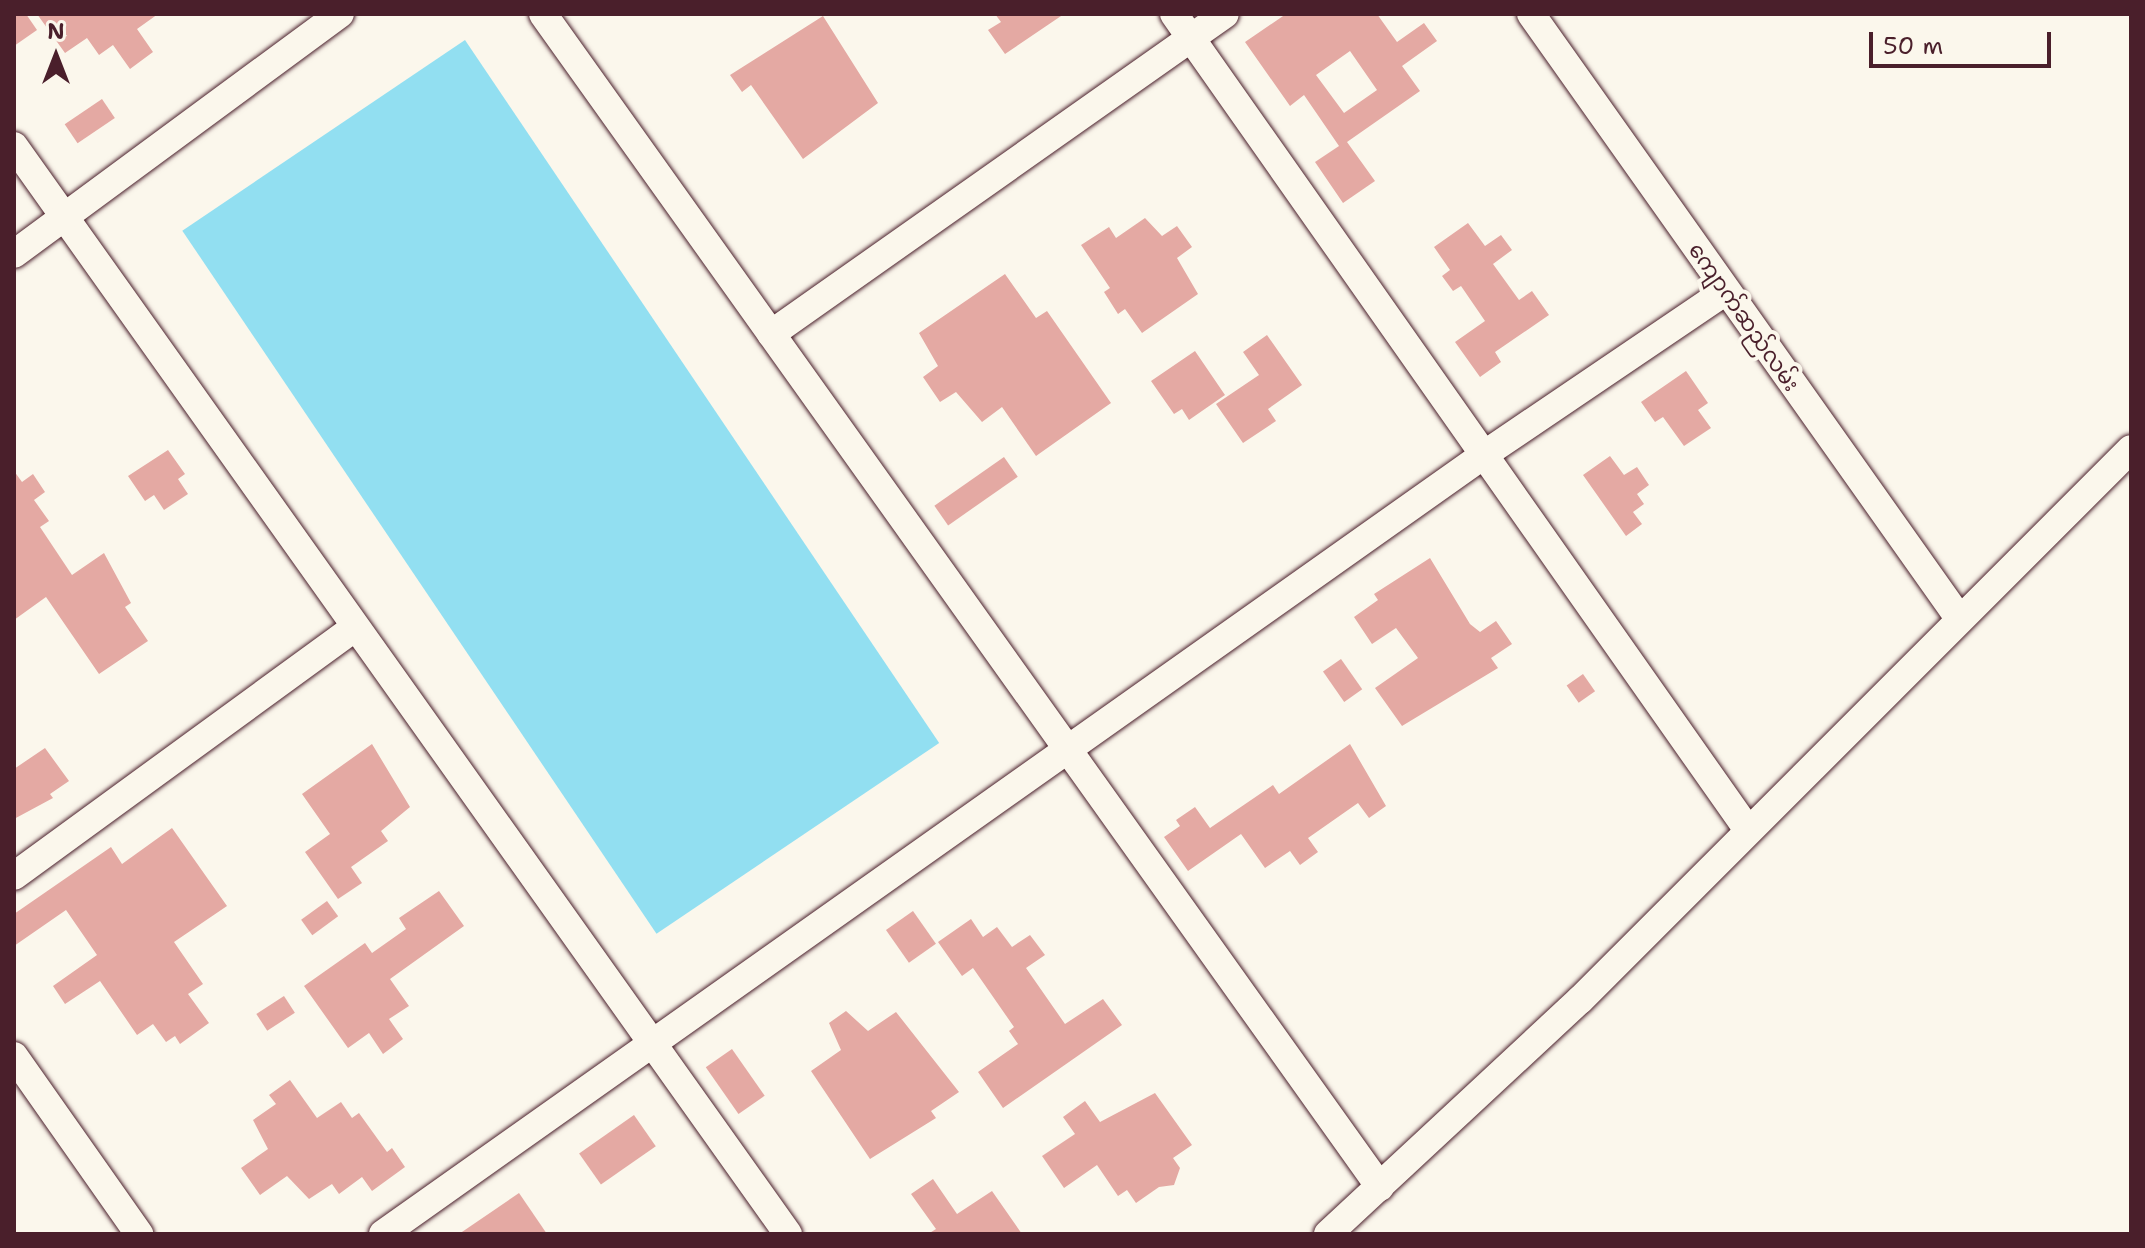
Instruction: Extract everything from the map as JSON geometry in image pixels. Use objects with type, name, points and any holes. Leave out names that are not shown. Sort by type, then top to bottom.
[{"type":"street","points":[[14,254],[66,219],[340,14]]},
{"type":"street","points":[[543,14],[1380,1187]]},
{"type":"street","points":[[1174,14],[1748,830]]},
{"type":"street","points":[[771,334],[1225,14]]},
{"type":"street","name":"ကျောက်ဆည်လမ်း","points":[[1531,14],[1959,618]]},
{"type":"street","points":[[14,146],[788,1234]]},
{"type":"street","points":[[383,1234],[653,1046],[1485,454],[1726,291]]},
{"type":"street","points":[[1328,1234],[1580,1000],[2131,449]]},
{"type":"street","points":[[14,876],[355,627]]},
{"type":"street","points":[[14,1056],[139,1234]]},
{"type":"water","points":[[465,40],[939,743],[656,934],[182,231]]},
{"type":"building","points":[[14,14],[26,14],[37,30],[14,46]]},
{"type":"building","points":[[37,14],[158,14],[137,29],[153,52],[130,69],[113,45],[99,55],[87,38],[65,53]]},
{"type":"building","points":[[995,14],[1064,14],[1005,54],[988,30],[1001,22]]},
{"type":"building","points":[[1286,14],[1377,14],[1397,42],[1424,23],[1437,41],[1402,66],[1420,91],[1347,142],[1375,181],[1343,203],[1315,162],[1339,146],[1304,95],[1290,106],[1245,42]],"holes":[[[1350,51],[1377,90],[1344,113],[1316,75]]]},
{"type":"building","points":[[823,16],[878,103],[803,159],[751,85],[742,92],[730,75]]},
{"type":"building","points":[[102,99],[115,118],[78,143],[65,124]]},
{"type":"building","points":[[1145,218],[1162,236],[1177,226],[1192,247],[1177,258],[1198,294],[1142,333],[1125,309],[1118,314],[1104,292],[1110,288],[1081,245],[1109,227],[1116,238]]},
{"type":"building","points":[[1468,223],[1485,246],[1501,235],[1512,250],[1493,264],[1519,300],[1532,291],[1549,315],[1495,352],[1501,362],[1480,377],[1455,342],[1485,321],[1461,286],[1453,291],[1442,276],[1450,270],[1434,247]]},
{"type":"building","points":[[1005,274],[1036,318],[1047,311],[1111,403],[1036,456],[1002,407],[982,422],[956,392],[940,402],[923,377],[938,366],[919,333]]},
{"type":"building","points":[[1267,335],[1302,385],[1268,409],[1276,421],[1243,443],[1216,404],[1259,375],[1243,352]]},
{"type":"building","points":[[1195,351],[1225,395],[1189,420],[1182,409],[1174,414],[1151,381]]},
{"type":"building","points":[[1686,371],[1708,403],[1698,410],[1711,428],[1684,446],[1663,417],[1655,422],[1641,402]]},
{"type":"building","points":[[168,450],[185,474],[178,479],[188,494],[164,510],[154,495],[145,501],[128,476]]},
{"type":"building","points":[[1610,456],[1624,475],[1637,467],[1649,485],[1637,494],[1644,504],[1633,512],[1642,524],[1626,536],[1583,475]]},
{"type":"building","points":[[1004,457],[1018,477],[948,525],[934,506]]},
{"type":"building","points":[[14,471],[22,482],[33,474],[45,492],[34,500],[49,521],[40,527],[72,575],[104,553],[131,603],[125,607],[148,641],[99,674],[46,597],[14,620]]},
{"type":"building","points":[[1430,558],[1470,624],[1480,632],[1496,621],[1512,644],[1491,658],[1498,668],[1402,726],[1375,688],[1418,658],[1396,628],[1372,644],[1354,617],[1378,600],[1374,594]]},
{"type":"building","points":[[1341,659],[1362,689],[1344,702],[1323,672]]},
{"type":"building","points":[[1583,674],[1595,691],[1579,703],[1567,685]]},
{"type":"building","points":[[372,744],[410,807],[381,831],[388,841],[351,867],[362,883],[338,899],[305,852],[330,834],[302,794]]},
{"type":"building","points":[[1350,744],[1386,806],[1369,818],[1358,803],[1308,838],[1318,852],[1300,865],[1290,851],[1265,868],[1241,834],[1188,871],[1164,837],[1180,826],[1176,820],[1195,807],[1210,828],[1273,785],[1279,794]]},
{"type":"building","points":[[45,748],[69,781],[50,794],[53,798],[14,819],[14,769]]},
{"type":"building","points":[[172,828],[227,906],[174,942],[203,984],[188,994],[209,1023],[180,1044],[175,1036],[166,1042],[153,1024],[137,1035],[100,981],[65,1004],[53,986],[97,955],[66,910],[14,946],[14,914],[111,847],[122,864]]},
{"type":"building","points":[[439,891],[464,926],[390,979],[409,1006],[389,1019],[403,1039],[383,1054],[369,1033],[348,1048],[304,986],[365,943],[372,953],[406,929],[399,918]]},
{"type":"building","points":[[327,901],[338,916],[312,935],[301,920]]},
{"type":"building","points":[[913,911],[936,944],[909,963],[886,930]]},
{"type":"building","points":[[971,919],[983,937],[997,927],[1012,947],[1030,935],[1045,955],[1026,968],[1065,1024],[1103,999],[1122,1025],[1003,1108],[978,1072],[1018,1044],[1009,1031],[1014,1027],[973,968],[962,976],[938,942]]},
{"type":"building","points":[[284,996],[295,1013],[267,1031],[256,1014]]},
{"type":"building","points":[[846,1011],[868,1031],[896,1012],[959,1092],[931,1111],[936,1118],[870,1159],[811,1071],[841,1050],[829,1023]]},
{"type":"building","points":[[732,1049],[765,1096],[738,1114],[706,1067]]},
{"type":"building","points":[[290,1080],[317,1118],[341,1102],[352,1118],[359,1113],[387,1152],[392,1148],[405,1167],[372,1191],[362,1177],[339,1194],[332,1184],[309,1199],[287,1176],[260,1195],[241,1168],[268,1149],[253,1120],[276,1104],[269,1095]]},
{"type":"building","points":[[1155,1093],[1192,1145],[1173,1158],[1180,1168],[1174,1185],[1159,1187],[1136,1203],[1127,1190],[1118,1196],[1097,1165],[1064,1188],[1042,1156],[1075,1134],[1063,1117],[1085,1101],[1100,1122]]},
{"type":"building","points":[[634,1115],[656,1146],[601,1185],[579,1153]]},
{"type":"building","points":[[933,1179],[957,1214],[992,1191],[1022,1234],[928,1234],[936,1229],[911,1194]]},
{"type":"building","points":[[519,1193],[547,1234],[459,1234]]}]
